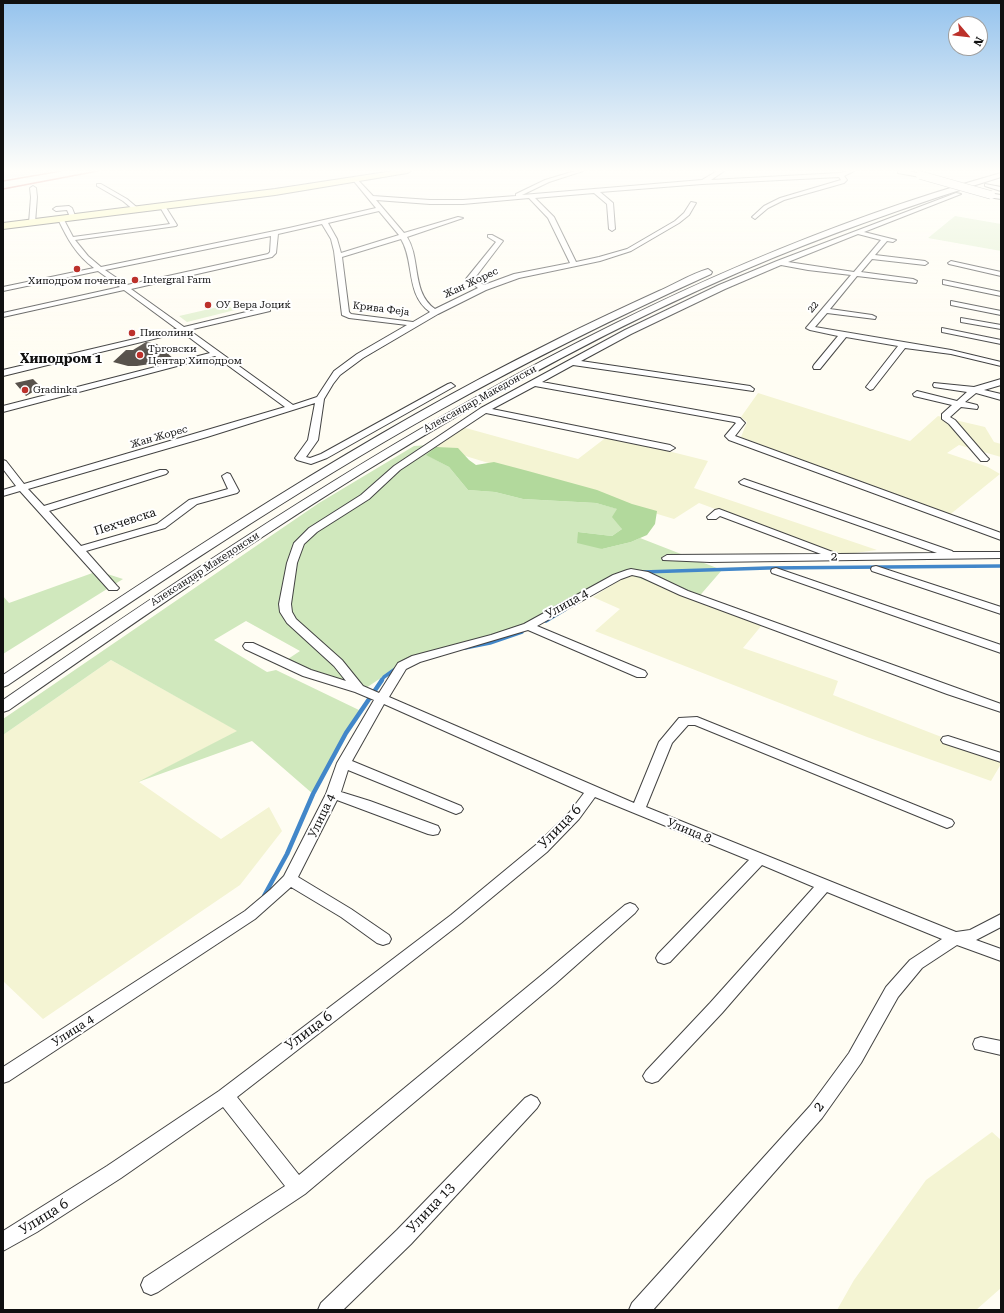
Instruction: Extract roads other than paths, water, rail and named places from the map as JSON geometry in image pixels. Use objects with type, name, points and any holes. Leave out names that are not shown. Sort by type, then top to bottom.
[{"type":"street","points":[[67,232],[78,251],[98,269],[292,408]]},
{"type":"street","points":[[70,239],[124,232]]},
{"type":"street","points":[[3,289],[274,232]]},
{"type":"street","points":[[3,315],[124,287],[270,256],[273,253],[275,232]]},
{"type":"street","name":"Крива Феја","points":[[331,232],[339,256],[345,313],[347,315],[414,324]]},
{"type":"street","points":[[400,232],[410,252],[419,295],[429,309],[435,312]]},
{"type":"street","points":[[339,256],[415,232]]},
{"type":"street","points":[[558,232],[573,263]]},
{"type":"street","name":"Жан Жорес","points":[[451,386],[324,456],[311,461],[300,458],[313,440],[320,399],[337,373],[360,356],[435,312],[483,288],[517,276],[573,263],[600,259],[629,250],[661,232]]},
{"type":"street","name":"Александар Македонски","points":[[3,682],[123,600],[426,412],[564,339],[674,286],[805,232]]},
{"type":"street","name":"Александар Македонски","points":[[3,707],[118,626],[250,538],[402,443],[505,384],[645,312],[751,264],[832,232]]},
{"type":"street","points":[[359,689],[338,663],[291,620],[286,612],[285,604],[292,563],[299,544],[313,530],[365,497],[397,468],[484,410],[532,383],[685,304],[779,262],[855,232]]},
{"type":"street","points":[[857,232],[893,240]]},
{"type":"street","points":[[483,288],[470,279],[500,241],[490,236]]},
{"type":"street","name":"22","points":[[885,238],[810,328],[843,335],[951,352],[1001,364]]},
{"type":"street","points":[[870,257],[925,264]]},
{"type":"street","points":[[779,262],[855,274],[913,281]]},
{"type":"street","points":[[31,283],[29,278],[31,277],[91,263]]},
{"type":"street","points":[[951,263],[1001,274]]},
{"type":"street","points":[[946,282],[1001,294]]},
{"type":"street","points":[[954,303],[1001,313]]},
{"type":"street","points":[[3,373],[267,309]]},
{"type":"street","points":[[825,310],[872,317]]},
{"type":"street","points":[[964,320],[1001,327]]},
{"type":"street","points":[[945,330],[1001,342]]},
{"type":"street","points":[[817,367],[843,335]]},
{"type":"street","points":[[870,387],[903,345]]},
{"type":"street","points":[[3,409],[215,354]]},
{"type":"street","points":[[571,362],[750,389]]},
{"type":"street","points":[[984,459],[952,422],[945,417],[974,390],[1001,382]]},
{"type":"street","points":[[532,383],[737,420],[741,423],[730,436],[732,438],[1001,537]]},
{"type":"street","points":[[937,386],[974,390],[1001,397]]},
{"type":"street","points":[[917,394],[974,407]]},
{"type":"street","name":"Жан Жорес","points":[[3,493],[204,435],[320,399]]},
{"type":"street","points":[[484,410],[670,448]]},
{"type":"street","points":[[3,463],[22,488],[113,588]]},
{"type":"street","points":[[43,510],[163,472]]},
{"type":"street","name":"Пехчевска","points":[[79,550],[161,526],[193,502],[234,491],[227,476]]},
{"type":"street","points":[[744,482],[955,556]]},
{"type":"street","points":[[712,517],[719,512],[837,557]]},
{"type":"street","name":"2","points":[[666,558],[710,559],[1001,555]]},
{"type":"street","points":[[876,569],[1001,611]]},
{"type":"street","points":[[776,571],[1001,649]]},
{"type":"street","name":"Улица 4","points":[[3,1076],[250,915],[276,894],[290,879],[333,794],[344,763],[381,698],[402,666],[416,659],[495,637],[528,626],[617,577],[631,572],[644,574],[684,593],[1001,708]]},
{"type":"street","points":[[528,626],[641,674]]},
{"type":"street","name":"Улица 8","points":[[249,646],[313,675],[359,689],[381,698],[638,810],[1001,955]]},
{"type":"street","points":[[638,810],[666,742],[684,721],[697,721],[947,823]]},
{"type":"street","points":[[948,740],[1001,758]]},
{"type":"street","points":[[344,763],[456,809]]},
{"type":"street","name":"Улица 6","points":[[3,1242],[94,1184],[225,1096],[456,919],[542,848],[574,816],[592,791]]},
{"type":"street","points":[[333,794],[365,804],[433,830]]},
{"type":"street","points":[[664,958],[759,859]]},
{"type":"street","points":[[290,879],[346,913],[382,939]]},
{"type":"street","points":[[652,1076],[716,1008],[824,885]]},
{"type":"street","points":[[151,1285],[298,1188],[525,999],[630,909]]},
{"type":"street","name":"2","points":[[639,1310],[816,1112],[855,1058],[892,992],[916,964],[956,938],[973,934],[1001,920]]},
{"type":"street","points":[[981,1044],[1001,1048]]},
{"type":"street","points":[[225,1096],[298,1188]]},
{"type":"street","name":"Улица 13","points":[[328,1310],[404,1237],[531,1103]]},
{"type":"waterway","points":[[643,572],[768,568],[1001,566]]},
{"type":"waterway","points":[[546,621],[566,609]]},
{"type":"waterway","points":[[465,648],[490,643],[522,632]]},
{"type":"waterway","points":[[381,681],[398,667]]},
{"type":"waterway","points":[[264,896],[287,854],[313,794],[346,733],[382,680]]},
{"type":"place","name":"Хиподром почетна","points":[[77,269]]},
{"type":"place","name":"Intergral Farm","points":[[135,280]]},
{"type":"place","name":"ОУ Вера Јоциќ","points":[[208,305]]},
{"type":"place","name":"Пиколини","points":[[132,333]]},
{"type":"place","name":"Трговски Центар Хиподром","points":[[140,355]]},
{"type":"place","name":"Gradinka","points":[[25,390]]},
{"type":"district","name":"Хиподром 1","points":[[61,359]]}]
